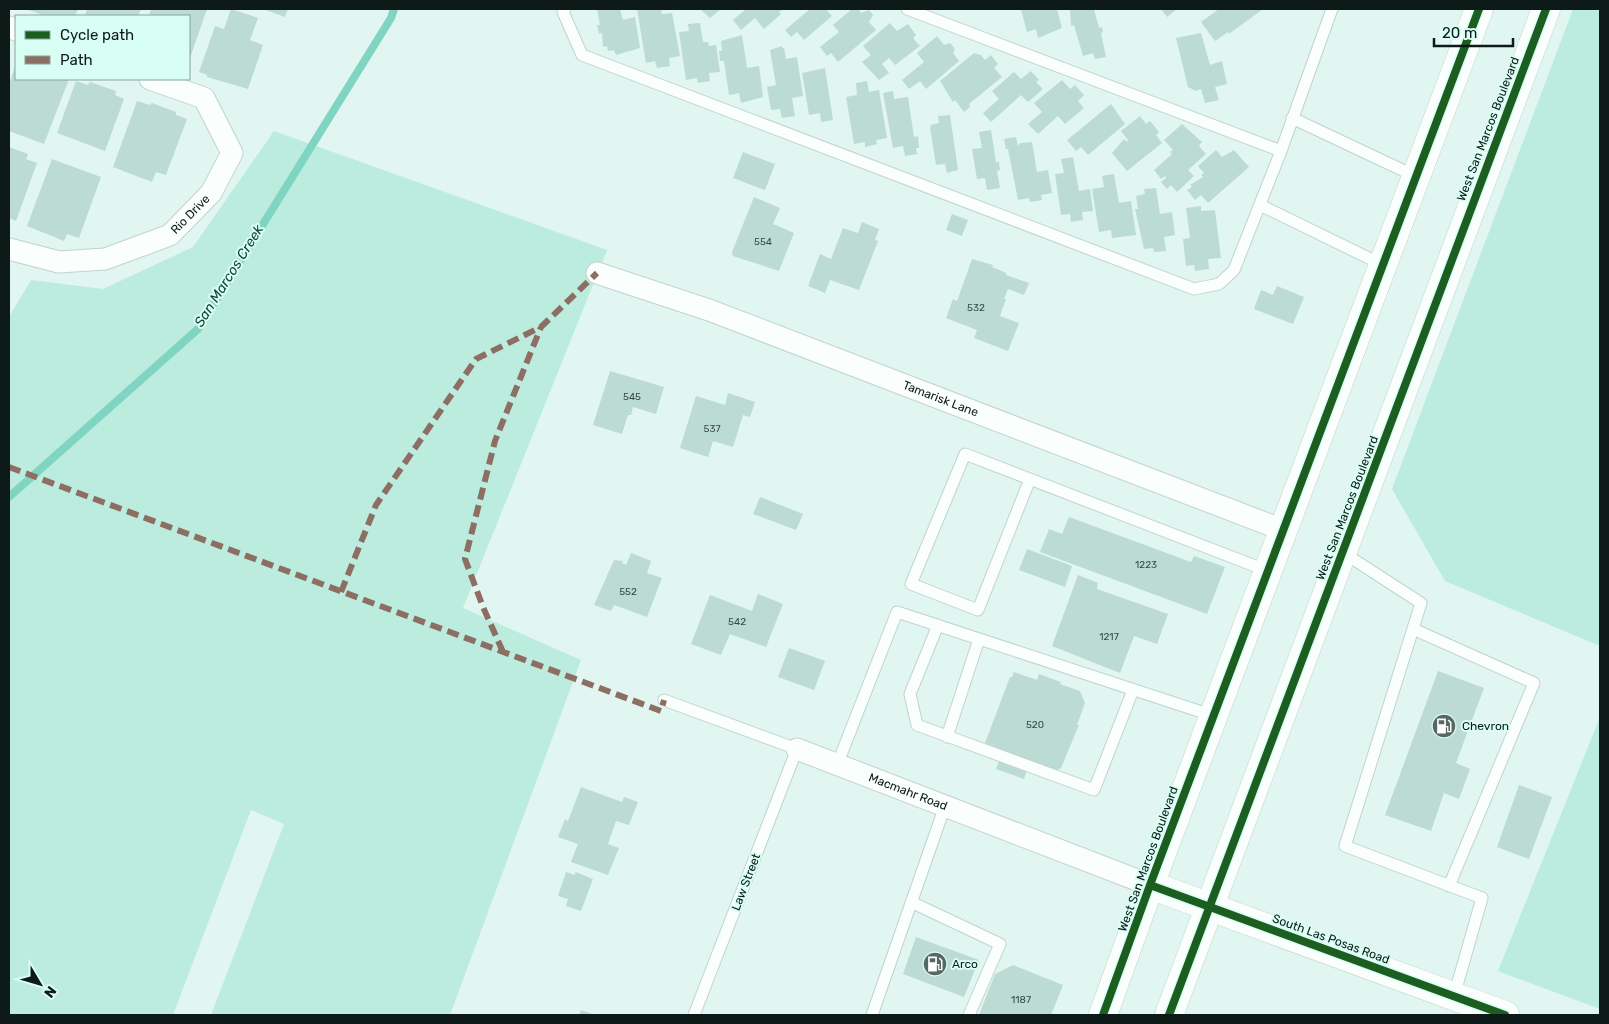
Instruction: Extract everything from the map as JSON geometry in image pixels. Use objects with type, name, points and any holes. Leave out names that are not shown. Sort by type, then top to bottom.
[{"type":"main road","name":"West San Marcos Boulevard","points":[[1103,1015],[1479,9]]},
{"type":"main road","name":"West San Marcos Boulevard","points":[[1169,1015],[1546,9]]},
{"type":"main road","name":"South Las Posas Road","points":[[1150,885],[1505,1015]]},
{"type":"street","name":"Rio Drive","points":[[9,249],[59,262],[105,259],[170,235],[211,193],[232,153],[204,98],[153,80]]},
{"type":"street","name":"Tamarisk Lane","points":[[597,272],[709,310],[1283,530]]},
{"type":"street","name":"Macmahr Road","points":[[797,750],[1150,885]]},
{"type":"lane","points":[[564,9],[563,12],[582,55],[1194,289],[1219,284],[1234,270],[1281,151],[1332,9]]},
{"type":"lane","points":[[907,9],[1281,151]]},
{"type":"lane","points":[[1292,118],[1415,176]]},
{"type":"lane","points":[[1260,205],[1384,265]]},
{"type":"lane","points":[[1030,479],[978,610],[911,584],[965,454],[1030,479],[1268,572]]},
{"type":"lane","points":[[1342,552],[1421,603],[1345,846],[1482,898],[1454,997]]},
{"type":"lane","points":[[837,765],[897,612],[1214,716]]},
{"type":"lane","points":[[938,625],[910,694],[917,725],[1094,790],[1133,690]]},
{"type":"lane","points":[[1413,629],[1534,683],[1449,886]]},
{"type":"lane","points":[[947,737],[979,639]]},
{"type":"lane","name":"Macmahr Road","points":[[664,700],[797,750]]},
{"type":"lane","name":"Law Street","points":[[694,1015],[797,750]]},
{"type":"lane","points":[[872,1015],[945,806]]},
{"type":"lane","points":[[911,902],[1000,944],[969,1015]]},
{"type":"green space","points":[[1573,9],[1600,9],[1600,646],[1445,581],[1392,489]]},
{"type":"green space","points":[[274,131],[607,250],[463,608],[581,660],[450,1015],[211,1015],[284,824],[251,810],[173,1015],[9,1015],[9,317],[31,280],[103,289],[193,247]]},
{"type":"green space","points":[[1600,717],[1600,1009],[1498,971]]},
{"type":"building","points":[[26,9],[78,9],[75,15],[42,15]]},
{"type":"building","points":[[87,9],[141,9],[138,15],[85,15]]},
{"type":"building","points":[[151,9],[207,9],[190,58],[190,15],[149,15]]},
{"type":"building","points":[[231,9],[258,18],[250,40],[263,45],[248,89],[207,77],[207,75],[199,72],[215,26],[224,29]]},
{"type":"building","points":[[263,9],[288,9],[285,17]]},
{"type":"building","points":[[597,9],[620,9],[623,20],[635,17],[640,48],[616,55],[614,50],[608,51],[607,46],[603,47],[602,33],[599,34],[597,25],[600,25]]},
{"type":"building","points":[[637,9],[661,9],[662,14],[672,13],[680,56],[669,58],[670,66],[657,68],[655,61],[646,63]]},
{"type":"building","points":[[700,9],[721,9],[710,18]]},
{"type":"building","points":[[746,9],[783,9],[779,12],[781,14],[764,29],[755,18],[741,30],[733,20]]},
{"type":"building","points":[[810,9],[826,9],[832,16],[804,40],[797,32],[791,37],[785,30]]},
{"type":"building","points":[[852,9],[858,9],[861,13],[869,10],[873,15],[869,22],[876,30],[838,62],[831,53],[827,56],[820,47],[839,32],[833,25]]},
{"type":"building","points":[[1021,9],[1057,9],[1062,28],[1038,38],[1036,29],[1027,32]]},
{"type":"building","points":[[1070,9],[1094,9],[1099,28],[1102,27],[1103,32],[1101,33],[1106,57],[1095,59],[1093,53],[1083,56],[1074,25],[1071,26]]},
{"type":"building","points":[[1161,9],[1177,9],[1167,17]]},
{"type":"building","points":[[1219,9],[1263,9],[1229,34],[1228,32],[1215,41],[1201,22]]},
{"type":"building","points":[[700,23],[703,42],[708,42],[709,46],[716,45],[720,72],[709,73],[710,81],[698,83],[697,78],[686,80],[679,32],[689,31],[688,24]]},
{"type":"building","points":[[890,23],[897,31],[908,24],[916,35],[913,38],[920,46],[895,65],[889,58],[882,64],[889,73],[879,80],[862,62],[871,55],[863,46]]},
{"type":"building","points":[[1201,33],[1210,65],[1222,61],[1227,84],[1215,87],[1219,100],[1205,103],[1201,89],[1196,91],[1188,87],[1176,38]]},
{"type":"building","points":[[742,35],[747,68],[759,66],[763,97],[741,103],[739,93],[729,95],[724,61],[720,61],[719,51],[722,51],[721,41]]},
{"type":"building","points":[[937,36],[944,45],[950,43],[955,49],[953,53],[959,61],[926,89],[920,81],[909,89],[902,80],[924,62],[917,53]]},
{"type":"building","points":[[782,46],[786,59],[797,57],[803,96],[792,98],[795,116],[782,118],[780,109],[771,110],[767,87],[776,85],[770,50]]},
{"type":"building","points":[[974,53],[981,55],[985,60],[991,55],[998,64],[994,68],[1002,77],[969,104],[970,107],[964,112],[955,100],[953,102],[940,81]]},
{"type":"building","points":[[15,67],[15,80],[69,80],[44,144],[9,131],[9,84]]},
{"type":"building","points":[[825,68],[833,120],[821,122],[820,113],[809,115],[802,73]]},
{"type":"building","points":[[1031,71],[1039,80],[1036,82],[1043,89],[1028,102],[1021,95],[991,122],[983,113],[999,99],[992,91],[1014,72],[1021,79]]},
{"type":"building","points":[[1062,80],[1070,89],[1075,85],[1084,95],[1078,101],[1084,108],[1065,124],[1058,116],[1038,134],[1028,124],[1042,112],[1034,103]]},
{"type":"building","points":[[76,81],[88,85],[90,82],[116,91],[115,95],[124,99],[105,151],[57,133]]},
{"type":"building","points":[[867,81],[869,92],[879,90],[887,138],[876,140],[877,144],[865,147],[865,142],[854,144],[846,97],[857,95],[856,83]]},
{"type":"building","points":[[893,91],[894,99],[908,97],[914,137],[918,136],[919,148],[916,148],[917,154],[905,156],[903,146],[893,148],[883,93]]},
{"type":"building","points":[[137,101],[150,105],[152,103],[176,112],[176,115],[187,119],[166,175],[156,172],[152,182],[113,167]]},
{"type":"building","points":[[1111,104],[1125,124],[1088,155],[1081,147],[1076,151],[1067,140]]},
{"type":"building","points":[[950,115],[958,170],[947,173],[945,164],[936,165],[930,128],[931,125],[939,123],[938,116]]},
{"type":"building","points":[[1140,116],[1146,124],[1150,121],[1159,132],[1156,135],[1162,143],[1127,171],[1112,153],[1124,139],[1127,142],[1128,140],[1121,131]]},
{"type":"building","points":[[1182,124],[1202,142],[1199,146],[1206,154],[1188,170],[1194,176],[1177,192],[1171,185],[1167,189],[1161,182],[1166,178],[1165,176],[1161,179],[1154,170],[1172,154],[1170,152],[1173,150],[1164,140]]},
{"type":"building","points":[[991,130],[996,162],[999,162],[1000,170],[997,171],[1000,188],[987,190],[985,178],[977,179],[972,149],[982,148],[979,132]]},
{"type":"building","points":[[1016,137],[1018,146],[1020,143],[1032,142],[1037,172],[1048,170],[1052,193],[1041,195],[1042,200],[1030,202],[1029,198],[1018,200],[1008,149],[1006,149],[1004,139]]},
{"type":"building","points":[[9,147],[28,154],[26,159],[37,163],[16,221],[9,218]]},
{"type":"building","points":[[1216,150],[1222,157],[1234,150],[1249,167],[1208,203],[1201,195],[1195,200],[1187,190],[1192,187],[1190,185],[1203,177],[1201,175],[1204,173],[1198,166]]},
{"type":"building","points":[[743,152],[775,164],[765,190],[733,178]]},
{"type":"building","points":[[1073,157],[1079,191],[1090,189],[1093,211],[1082,212],[1083,220],[1071,222],[1070,214],[1061,215],[1055,174],[1064,173],[1061,159]]},
{"type":"building","points":[[52,159],[101,177],[79,238],[67,234],[64,241],[27,226]]},
{"type":"building","points":[[1114,174],[1119,203],[1131,201],[1136,235],[1112,238],[1111,230],[1099,232],[1092,189],[1104,187],[1102,176]]},
{"type":"building","points":[[1156,188],[1160,214],[1172,212],[1175,235],[1164,237],[1166,251],[1154,252],[1153,248],[1144,249],[1135,209],[1138,209],[1136,196],[1145,194],[1144,189]]},
{"type":"building","points":[[754,197],[780,208],[773,224],[794,233],[779,271],[733,256],[732,252]]},
{"type":"building","points":[[1201,206],[1201,211],[1215,210],[1221,258],[1208,259],[1209,269],[1195,271],[1194,265],[1186,266],[1183,239],[1190,238],[1186,208]]},
{"type":"building","points":[[952,214],[968,220],[962,236],[946,230]]},
{"type":"building","points":[[862,222],[879,229],[875,240],[878,241],[859,290],[830,280],[825,293],[808,286],[820,254],[831,259],[843,228],[858,233]]},
{"type":"building","points":[[972,259],[993,265],[992,267],[1006,273],[1006,275],[1029,283],[1024,295],[1008,289],[1004,299],[1006,299],[1000,316],[1019,323],[1008,351],[974,338],[977,330],[946,318],[953,299],[957,301]]},
{"type":"building","points":[[1277,286],[1304,297],[1293,324],[1254,309],[1261,290],[1273,295]]},
{"type":"building","points":[[610,371],[664,387],[656,414],[633,407],[631,415],[628,415],[622,434],[593,425]]},
{"type":"building","points":[[728,393],[755,402],[750,417],[743,415],[733,447],[713,441],[708,457],[680,448],[696,396],[725,405]]},
{"type":"building","points":[[760,497],[803,514],[796,530],[753,514]]},
{"type":"building","points":[[1069,517],[1191,562],[1194,556],[1225,567],[1207,614],[1040,552],[1049,529],[1062,534]]},
{"type":"building","points":[[1027,549],[1072,566],[1065,587],[1019,570]]},
{"type":"building","points":[[631,553],[651,561],[647,573],[662,578],[647,617],[614,605],[611,611],[594,605],[614,560],[623,561],[622,563],[626,565]]},
{"type":"building","points":[[1078,575],[1098,583],[1097,589],[1168,614],[1157,644],[1134,636],[1120,673],[1052,646]]},
{"type":"building","points":[[758,594],[783,604],[766,647],[730,634],[721,655],[691,644],[710,595],[752,611]]},
{"type":"building","points":[[789,648],[825,661],[814,690],[778,677]]},
{"type":"building","name":"Chevron","points":[[1438,671],[1484,688],[1456,763],[1470,769],[1459,799],[1444,793],[1431,831],[1385,815]]},
{"type":"building","points":[[1014,672],[1037,680],[1039,674],[1061,682],[1060,684],[1080,691],[1085,703],[1077,725],[1079,725],[1061,768],[1050,774],[1028,766],[1024,779],[996,769],[1003,750],[985,743],[1010,677],[1012,677]]},
{"type":"building","points":[[1519,785],[1552,797],[1529,859],[1497,847]]},
{"type":"building","points":[[581,787],[622,802],[624,797],[638,802],[629,825],[616,821],[608,844],[619,848],[608,875],[571,862],[578,844],[558,837],[565,819],[568,821]]},
{"type":"building","points":[[566,872],[574,875],[576,872],[593,879],[581,911],[566,906],[568,899],[558,896]]},
{"type":"building","points":[[916,937],[979,960],[964,997],[903,974]]},
{"type":"building","points":[[1013,965],[1063,985],[1051,1015],[979,1015],[995,974]]},
{"type":"building","points":[[581,1010],[595,1015],[579,1015]]},
{"type":"waterway","name":"San Marcos Creek","points":[[9,497],[198,329],[391,18],[394,9]]},
{"type":"marked path","points":[[341,592],[376,505],[476,359],[541,327],[597,273]]},
{"type":"marked path","points":[[503,652],[465,559],[495,441],[541,327]]},
{"type":"marked path","points":[[9,467],[661,711],[664,700]]},
{"type":"cycle path","points":[[1103,1015],[1479,9]]},
{"type":"cycle path","points":[[1169,1015],[1546,9]]},
{"type":"cycle path","points":[[1150,885],[1505,1015]]},
{"type":"place","name":"Chevron","points":[[1444,726]]},
{"type":"place","name":"Arco","points":[[935,964]]}]
